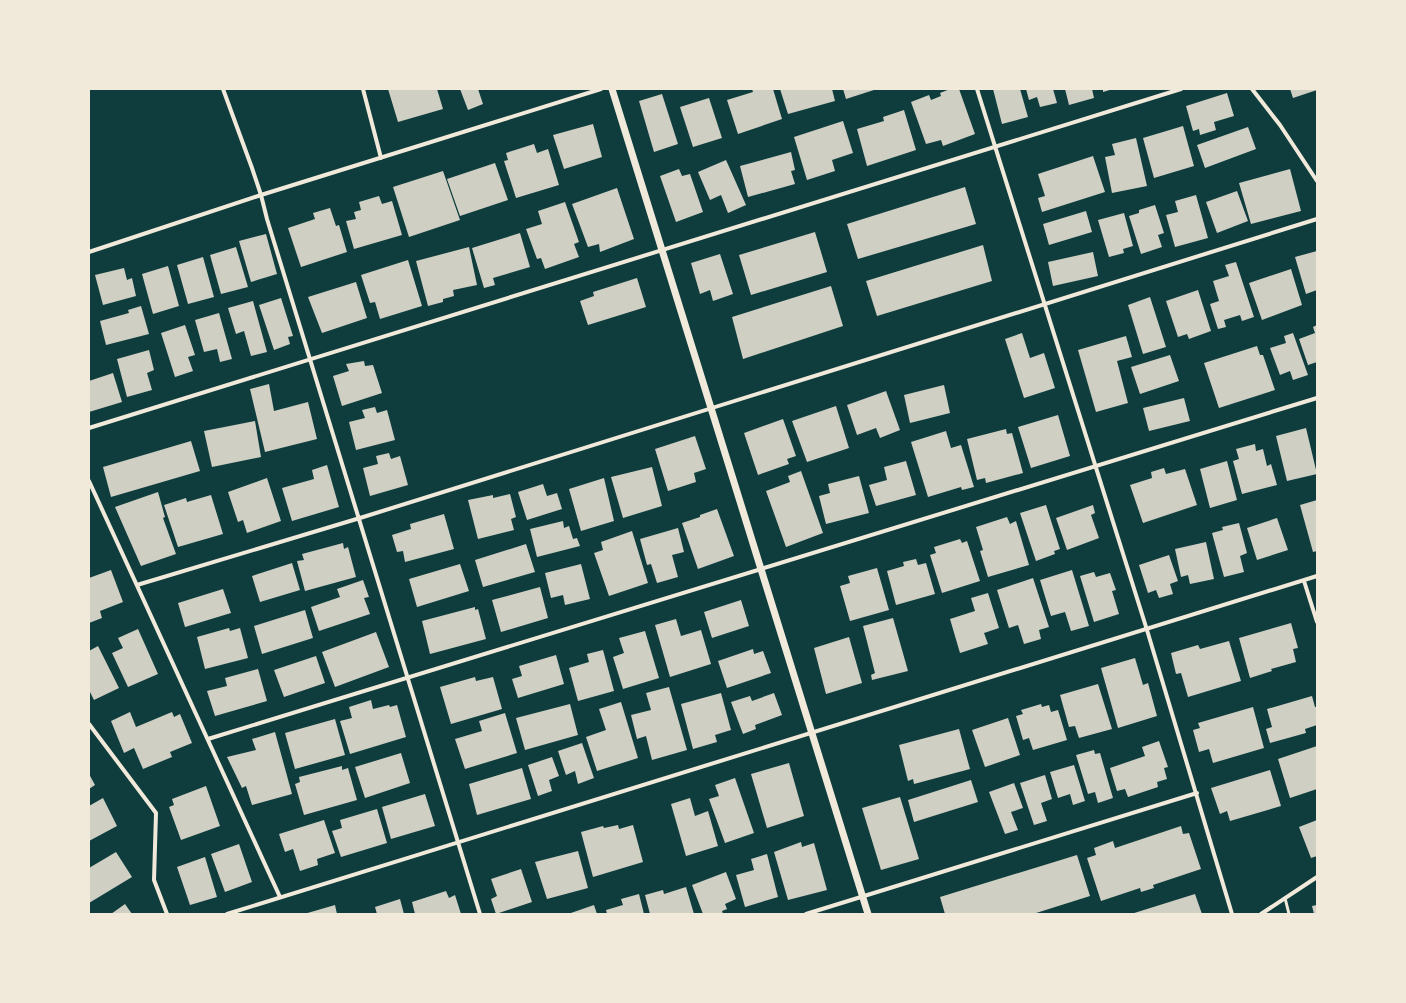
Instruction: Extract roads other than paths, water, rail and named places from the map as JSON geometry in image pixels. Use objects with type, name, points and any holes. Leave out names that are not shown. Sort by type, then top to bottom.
[{"type":"street","points":[[223,89],[261,195],[267,219],[360,518],[480,914]]},
{"type":"street","points":[[363,89],[381,158]]},
{"type":"street","points":[[89,252],[261,195],[601,89]]},
{"type":"street","points":[[612,89],[868,914]]},
{"type":"street","points":[[977,89],[1147,630],[1232,914]]},
{"type":"street","points":[[89,428],[1181,89]]},
{"type":"street","points":[[1252,89],[1280,125],[1317,181]]},
{"type":"street","points":[[137,585],[360,518],[1317,219]]},
{"type":"street","points":[[208,739],[1317,398]]},
{"type":"street","points":[[89,481],[280,897]]},
{"type":"street","points":[[227,914],[1147,630],[1317,576]]},
{"type":"street","points":[[1304,580],[1317,622]]},
{"type":"street","points":[[89,724],[156,813],[154,880],[167,914]]},
{"type":"street","points":[[806,914],[1196,793]]},
{"type":"street","points":[[1261,914],[1317,877]]},
{"type":"lane","points":[[1285,898],[1289,914]]}]
